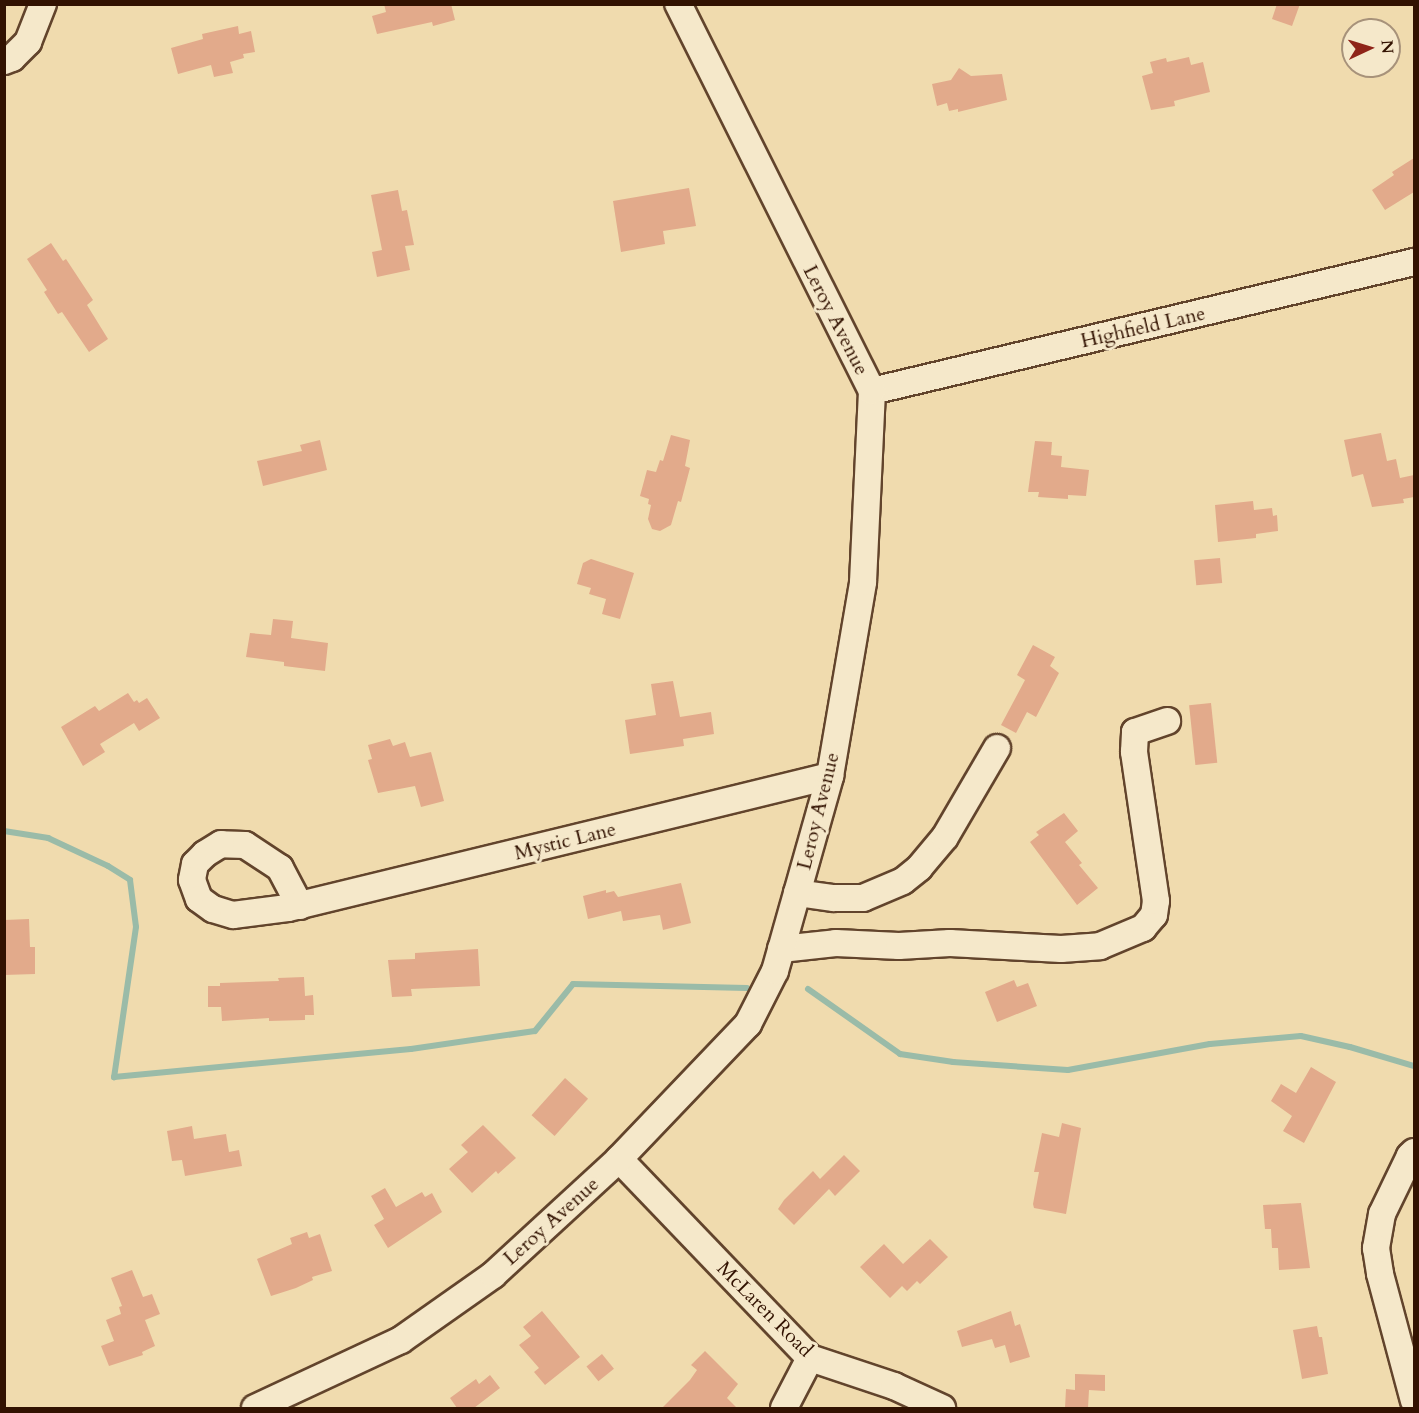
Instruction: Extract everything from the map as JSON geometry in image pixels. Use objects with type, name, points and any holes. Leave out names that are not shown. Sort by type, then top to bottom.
[{"type":"street","points":[[4,61],[12,58],[28,42],[43,4]]},
{"type":"street","name":"Leroy Avenue","points":[[255,1408],[401,1340],[493,1275],[620,1159],[748,1024],[766,991],[781,949],[830,776],[863,582],[872,391],[678,4]]},
{"type":"street","name":"Highfield Lane","points":[[872,391],[1414,262]]},
{"type":"street","points":[[781,949],[836,943],[899,946],[981,944],[1061,949],[1100,946],[1143,928],[1154,915],[1156,901],[1134,752],[1135,732],[1167,721]]},
{"type":"street","points":[[796,893],[834,898],[863,898],[903,881],[919,868],[945,837],[997,748]]},
{"type":"street","name":"Mystic Lane","points":[[300,906],[830,776]]},
{"type":"street","points":[[1414,1152],[1382,1214],[1376,1248],[1380,1274],[1414,1401]]},
{"type":"street","name":"McLaren Road","points":[[620,1159],[810,1358],[894,1386],[942,1408]]},
{"type":"street","points":[[784,1408],[810,1358]]},
{"type":"building","points":[[384,4],[451,4],[455,20],[433,26],[432,22],[377,34],[372,16],[386,12]]},
{"type":"building","points":[[1277,4],[1300,4],[1292,26],[1272,19]]},
{"type":"building","points":[[238,26],[239,34],[251,31],[255,52],[243,54],[244,58],[230,62],[233,73],[214,77],[211,65],[178,74],[171,48],[203,39],[202,34]]},
{"type":"building","points":[[1189,57],[1191,65],[1203,62],[1210,92],[1174,101],[1175,106],[1151,110],[1142,76],[1153,73],[1150,62],[1166,58],[1167,62]]},
{"type":"building","points":[[959,68],[971,76],[1002,74],[1007,100],[958,112],[958,109],[949,111],[947,103],[937,106],[932,84],[951,80]]},
{"type":"building","points":[[1414,158],[1414,192],[1385,210],[1372,190],[1394,175],[1392,172]]},
{"type":"building","points":[[689,188],[696,226],[663,231],[665,244],[621,252],[613,201]]},
{"type":"building","points":[[398,190],[402,211],[407,210],[414,245],[405,246],[410,270],[377,277],[372,252],[382,250],[371,195]]},
{"type":"building","points":[[51,243],[63,261],[66,259],[93,300],[87,305],[108,339],[89,352],[62,312],[58,314],[44,292],[47,290],[27,259]]},
{"type":"building","points":[[1381,433],[1387,461],[1396,459],[1400,478],[1414,475],[1414,497],[1403,499],[1404,503],[1372,507],[1363,474],[1352,477],[1344,440]]},
{"type":"building","points":[[671,435],[690,440],[685,466],[690,468],[681,502],[678,501],[671,525],[660,531],[652,529],[648,519],[651,505],[648,504],[649,499],[640,496],[647,470],[656,472],[660,460],[663,461]]},
{"type":"building","points":[[320,440],[327,470],[263,486],[257,461],[302,451],[300,445]]},
{"type":"building","points":[[1035,441],[1052,442],[1051,455],[1062,456],[1061,467],[1089,470],[1086,496],[1068,495],[1068,499],[1038,497],[1039,492],[1028,492]]},
{"type":"building","points":[[1253,501],[1254,510],[1272,508],[1273,516],[1277,515],[1278,531],[1256,534],[1256,538],[1218,542],[1215,505]]},
{"type":"building","points":[[1220,558],[1222,583],[1196,585],[1194,560]]},
{"type":"building","points":[[591,559],[634,573],[620,619],[602,614],[606,599],[589,594],[591,588],[577,584],[583,563]]},
{"type":"building","points":[[273,619],[293,621],[291,638],[328,643],[325,671],[284,666],[284,662],[246,657],[250,633],[271,635]]},
{"type":"building","points":[[1033,645],[1055,657],[1050,666],[1059,673],[1036,717],[1027,712],[1016,733],[1001,725],[1025,680],[1017,675]]},
{"type":"building","points":[[673,681],[680,717],[711,712],[714,734],[683,739],[684,746],[630,754],[625,720],[656,715],[651,684]]},
{"type":"building","points":[[128,693],[134,702],[137,700],[139,703],[147,698],[160,718],[139,731],[134,723],[100,744],[105,752],[83,766],[61,727],[95,706],[99,711]]},
{"type":"building","points":[[1211,703],[1217,763],[1195,765],[1189,705]]},
{"type":"building","points":[[390,739],[393,746],[405,742],[410,757],[431,752],[444,801],[421,807],[415,786],[378,793],[368,760],[372,759],[368,745]]},
{"type":"building","points":[[1064,813],[1078,831],[1065,842],[1082,863],[1079,865],[1098,888],[1077,905],[1030,842],[1039,835],[1036,832]]},
{"type":"building","points":[[681,883],[691,923],[663,930],[660,915],[623,921],[621,911],[588,919],[583,896],[606,890],[606,893],[614,891],[618,897]]},
{"type":"building","points":[[29,919],[30,947],[35,947],[35,974],[4,975],[4,920]]},
{"type":"building","points":[[478,949],[480,986],[411,989],[412,996],[392,997],[388,960],[415,959],[415,953]]},
{"type":"building","points":[[304,977],[305,996],[313,995],[314,1015],[305,1015],[305,1020],[269,1021],[269,1018],[222,1021],[221,1007],[208,1007],[208,986],[220,986],[220,983],[279,981],[278,978]]},
{"type":"building","points":[[1014,980],[1017,987],[1028,983],[1037,1006],[997,1022],[985,992]]},
{"type":"building","points":[[1311,1067],[1336,1082],[1304,1143],[1283,1131],[1292,1116],[1271,1101],[1281,1084],[1296,1093]]},
{"type":"building","points":[[565,1078],[588,1099],[555,1136],[532,1115]]},
{"type":"building","points":[[1062,1123],[1081,1128],[1066,1214],[1034,1208],[1033,1204],[1039,1172],[1034,1172],[1042,1133],[1059,1137]]},
{"type":"building","points":[[483,1125],[516,1158],[498,1174],[496,1171],[472,1193],[449,1169],[468,1152],[461,1145]]},
{"type":"building","points":[[192,1126],[194,1139],[226,1134],[229,1152],[239,1150],[242,1166],[185,1176],[182,1160],[172,1161],[167,1131]]},
{"type":"building","points":[[844,1155],[860,1171],[835,1196],[829,1189],[794,1225],[778,1209],[784,1200],[813,1171],[820,1179]]},
{"type":"building","points":[[385,1188],[396,1207],[422,1192],[425,1197],[432,1193],[442,1212],[388,1248],[374,1225],[384,1219],[371,1196]]},
{"type":"building","points":[[1301,1203],[1310,1268],[1279,1270],[1278,1248],[1272,1248],[1271,1229],[1265,1229],[1263,1205]]},
{"type":"building","points":[[307,1232],[309,1238],[320,1234],[332,1271],[312,1277],[313,1280],[296,1288],[271,1296],[257,1259],[292,1244],[290,1238]]},
{"type":"building","points":[[930,1239],[948,1257],[920,1284],[917,1281],[907,1291],[902,1286],[890,1298],[860,1267],[884,1244],[903,1264]]},
{"type":"building","points":[[132,1270],[143,1297],[152,1294],[160,1314],[145,1320],[155,1346],[142,1352],[143,1355],[109,1366],[101,1346],[114,1341],[106,1320],[121,1314],[119,1307],[122,1306],[111,1278]]},
{"type":"building","points":[[542,1311],[580,1357],[545,1385],[534,1372],[539,1368],[519,1345],[531,1336],[523,1327]]},
{"type":"building","points":[[1011,1311],[1015,1326],[1020,1324],[1030,1357],[1010,1363],[1005,1345],[995,1348],[992,1339],[962,1347],[957,1331]]},
{"type":"building","points":[[1317,1326],[1319,1337],[1322,1337],[1328,1374],[1302,1379],[1293,1330]]},
{"type":"building","points":[[705,1351],[738,1384],[727,1398],[737,1408],[662,1408],[690,1380],[697,1370],[691,1365]]},
{"type":"building","points":[[602,1354],[614,1369],[598,1381],[586,1367]]},
{"type":"building","points":[[1075,1374],[1105,1375],[1105,1391],[1089,1390],[1088,1408],[1065,1408],[1066,1389],[1075,1390]]},
{"type":"building","points":[[490,1375],[500,1388],[474,1408],[457,1408],[450,1398],[476,1379],[479,1384]]},
{"type":"waterway","points":[[4,831],[48,838],[108,866],[130,880],[136,927],[114,1077],[411,1049],[535,1031],[573,984],[747,988]]},
{"type":"waterway","points":[[808,989],[900,1054],[953,1062],[1068,1070],[1210,1044],[1301,1036],[1350,1047],[1414,1066]]}]
